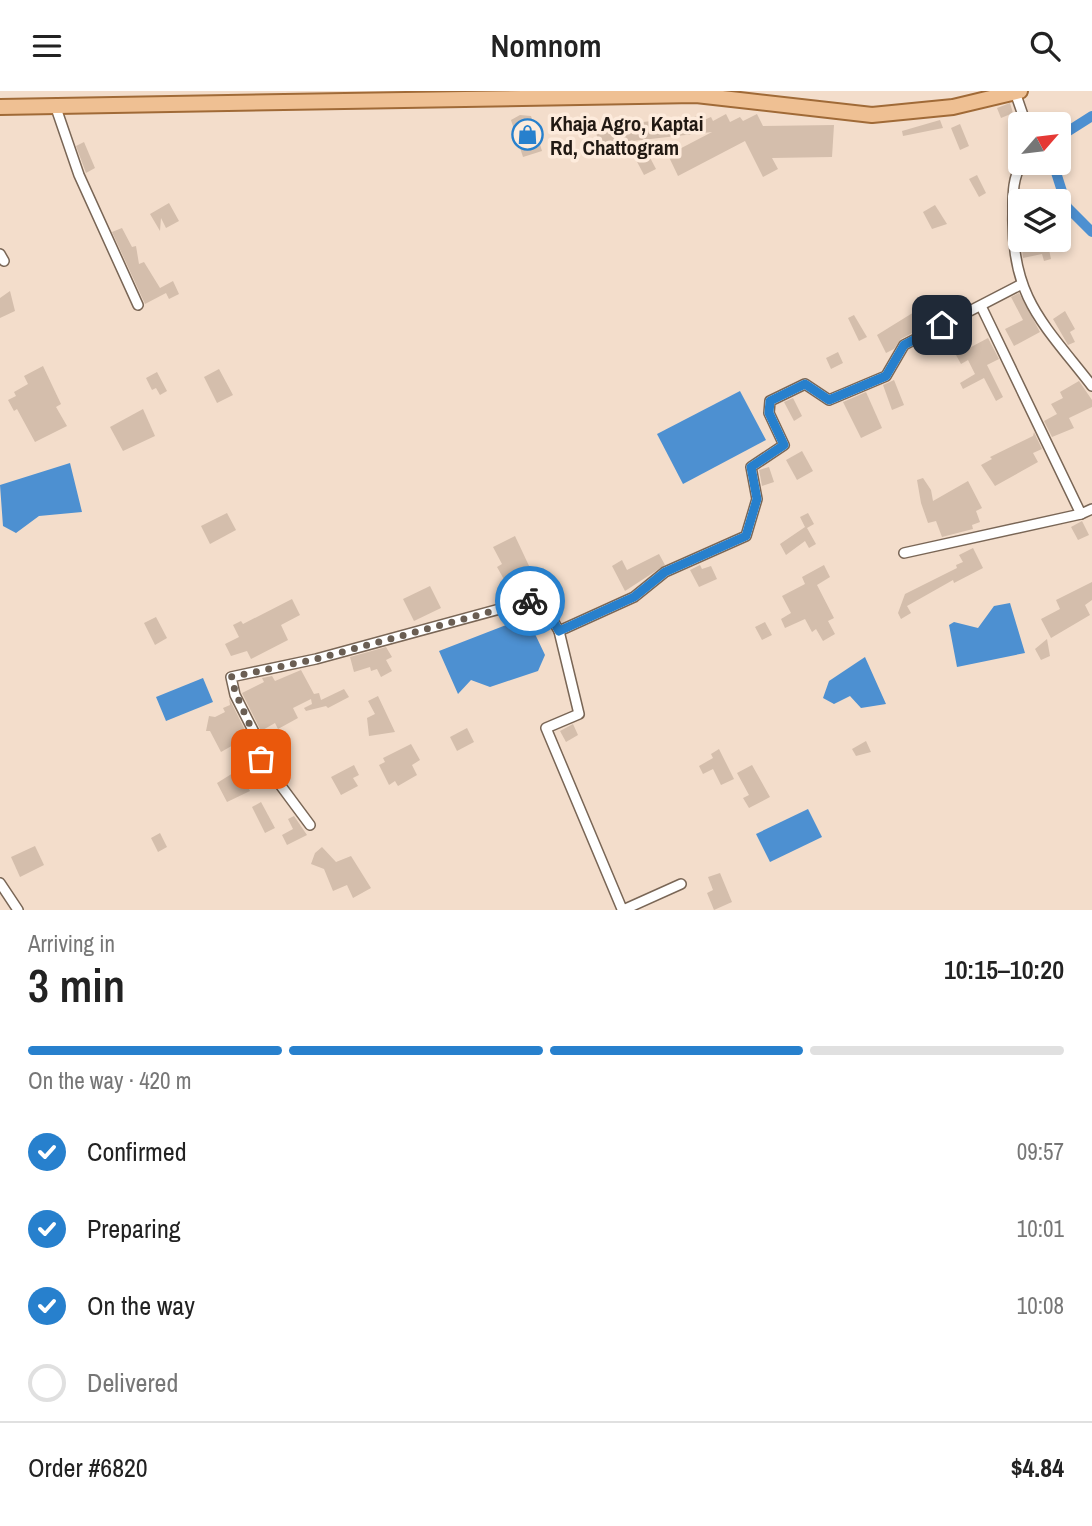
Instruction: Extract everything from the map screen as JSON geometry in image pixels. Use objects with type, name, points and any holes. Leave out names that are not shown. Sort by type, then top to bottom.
[{"type":"main road","points":[[0,107],[696,95],[872,114],[953,107],[1017,92]]},
{"type":"street","points":[[1017,92],[1023,112]]},
{"type":"street","points":[[55,105],[79,175],[138,305]]},
{"type":"street","points":[[1014,175],[1012,236],[1020,285],[1034,311],[1092,386]]},
{"type":"street","points":[[559,631],[634,597],[665,572],[746,536],[757,499],[751,467],[784,445],[769,413],[770,401],[805,384],[829,400],[886,376],[904,345],[1020,285]]},
{"type":"street","points":[[981,306],[1081,514]]},
{"type":"street","points":[[904,553],[1081,514],[1092,509]]},
{"type":"street","points":[[310,825],[261,759],[258,740],[235,695],[231,677],[316,659],[540,598],[559,631],[579,714],[546,729],[622,910],[681,884]]},
{"type":"street","points":[[0,883],[18,910]]},
{"type":"water","points":[[740,391],[766,440],[683,484],[657,434]]},
{"type":"water","points":[[70,463],[82,512],[39,516],[16,533],[3,526],[0,485]]},
{"type":"water","points":[[1010,603],[1025,653],[957,667],[949,625],[954,622],[978,628],[994,606]]},
{"type":"water","points":[[527,617],[545,655],[538,671],[490,687],[471,680],[458,694],[439,651]]},
{"type":"water","points":[[865,657],[886,704],[861,708],[850,696],[834,704],[823,698],[829,681]]},
{"type":"water","points":[[203,678],[213,702],[166,721],[156,697]]},
{"type":"water","points":[[808,809],[822,837],[770,862],[756,834]]},
{"type":"building","points":[[1010,103],[1013,112],[1008,112],[1008,115],[1001,118],[997,108]]},
{"type":"building","points":[[726,114],[730,122],[740,117],[743,121],[757,114],[763,126],[834,125],[832,157],[772,158],[778,169],[763,177],[745,141],[678,176],[668,155],[712,132],[624,142],[601,148],[594,127],[701,116],[704,120],[711,117],[713,121]]},
{"type":"building","name":"Khaja Agro, Kaptai Rd, Chattogram","points":[[520,115],[531,116],[542,151],[523,157],[511,120]]},
{"type":"building","points":[[940,120],[943,128],[903,136],[902,131]]},
{"type":"building","points":[[960,124],[969,146],[960,150],[951,128]]},
{"type":"building","points":[[84,142],[95,168],[86,173],[76,146]]},
{"type":"building","points":[[645,148],[656,169],[644,175],[633,154]]},
{"type":"building","points":[[977,175],[986,193],[979,197],[969,179]]},
{"type":"building","points":[[169,203],[179,221],[166,228],[161,218],[160,231],[150,214]]},
{"type":"building","points":[[935,205],[947,224],[932,229],[923,212]]},
{"type":"building","points":[[122,228],[132,247],[136,246],[139,264],[144,262],[160,288],[173,281],[179,294],[169,299],[166,293],[145,304],[112,232]]},
{"type":"building","points":[[1022,252],[1050,252],[1051,259],[1044,261],[1042,254],[1023,258]]},
{"type":"building","points":[[10,291],[15,311],[0,318],[0,298]]},
{"type":"building","points":[[1019,293],[1040,332],[1014,346],[1005,329],[1023,320],[1011,297]]},
{"type":"building","points":[[919,309],[927,325],[901,339],[894,349],[886,353],[877,335]]},
{"type":"building","points":[[1065,311],[1075,329],[1070,332],[1075,342],[1068,345],[1053,319]]},
{"type":"building","points":[[854,315],[867,337],[859,341],[848,318]]},
{"type":"building","points":[[988,338],[999,359],[987,365],[1003,397],[996,401],[984,378],[963,389],[960,383],[975,374],[968,360],[961,364],[956,355]]},
{"type":"building","points":[[838,352],[843,363],[831,369],[826,358]]},
{"type":"building","points":[[43,366],[61,404],[56,407],[67,426],[35,442],[17,409],[14,411],[8,400],[16,396],[14,392],[28,384],[24,376]]},
{"type":"building","points":[[219,369],[233,395],[217,403],[204,377]]},
{"type":"building","points":[[157,372],[167,391],[160,395],[156,388],[152,390],[146,378]]},
{"type":"building","points":[[894,380],[904,405],[892,410],[883,385]]},
{"type":"building","points":[[1079,381],[1092,400],[1092,407],[1069,418],[1074,428],[1052,437],[1044,421],[1057,414],[1051,404],[1063,398],[1060,392]]},
{"type":"building","points":[[866,392],[882,428],[861,438],[843,402]]},
{"type":"building","points":[[793,398],[802,416],[794,421],[784,402]]},
{"type":"building","points":[[143,409],[155,436],[123,451],[110,427]]},
{"type":"building","points":[[1034,432],[1042,449],[1033,453],[1038,462],[995,486],[981,465],[992,459],[990,457],[1033,436]]},
{"type":"building","points":[[802,451],[813,471],[797,480],[786,460]]},
{"type":"building","points":[[769,467],[774,482],[762,486],[759,470]]},
{"type":"building","points":[[923,478],[931,490],[933,501],[968,481],[982,508],[976,511],[980,522],[972,525],[973,529],[942,537],[936,521],[928,523],[921,503],[917,480]]},
{"type":"building","points":[[227,513],[236,530],[210,544],[201,526]]},
{"type":"building","points":[[808,513],[814,524],[807,528],[816,544],[809,548],[805,541],[786,555],[780,544],[805,527],[800,517]]},
{"type":"building","points":[[1082,521],[1089,535],[1078,540],[1071,527]]},
{"type":"building","points":[[515,536],[538,585],[519,595],[511,580],[506,583],[497,567],[502,564],[493,547]]},
{"type":"building","points":[[973,548],[983,568],[954,583],[953,580],[907,606],[911,613],[901,619],[898,613],[905,594],[957,568],[956,565],[963,562],[959,555]]},
{"type":"building","points":[[659,554],[665,565],[625,591],[612,566],[622,560],[627,570]]},
{"type":"building","points":[[700,565],[702,569],[711,566],[717,579],[699,587],[690,570]]},
{"type":"building","points":[[824,565],[830,577],[817,585],[834,618],[828,621],[835,634],[823,641],[816,629],[812,632],[805,619],[785,628],[781,619],[791,613],[782,596],[805,584],[802,577]]},
{"type":"building","points":[[1092,582],[1092,600],[1085,605],[1090,615],[1051,638],[1041,619],[1060,609],[1056,600]]},
{"type":"building","points":[[430,586],[441,608],[414,621],[403,599]]},
{"type":"building","points":[[292,599],[300,615],[281,625],[288,640],[251,659],[247,651],[231,656],[225,644],[239,637],[233,625],[241,621],[243,624]]},
{"type":"building","points":[[156,617],[167,638],[155,645],[144,623]]},
{"type":"building","points":[[765,622],[772,635],[762,640],[755,627]]},
{"type":"building","points":[[1047,639],[1050,656],[1041,660],[1035,649]]},
{"type":"building","points":[[386,647],[392,657],[386,660],[392,671],[381,677],[377,669],[371,671],[370,667],[354,672],[350,657]]},
{"type":"building","points":[[301,670],[314,694],[319,693],[321,700],[344,689],[349,697],[328,708],[326,706],[306,711],[304,708],[312,704],[311,699],[293,708],[298,718],[278,729],[275,723],[261,731],[242,693],[264,682],[262,678],[272,676],[275,681]]},
{"type":"building","points":[[378,696],[395,732],[369,736],[367,718],[375,714],[368,701]]},
{"type":"building","points":[[229,698],[251,742],[249,746],[255,763],[264,775],[246,784],[250,791],[227,802],[217,783],[246,765],[235,744],[221,752],[210,731],[206,731],[209,716],[215,717],[225,712],[223,708],[230,705]]},
{"type":"building","points":[[573,724],[578,735],[566,742],[560,731]]},
{"type":"building","points":[[467,728],[474,742],[457,751],[450,737]]},
{"type":"building","points":[[866,741],[871,752],[856,756],[852,749]]},
{"type":"building","points":[[411,744],[420,760],[412,765],[417,775],[398,786],[395,781],[389,785],[379,765],[385,762],[383,758]]},
{"type":"building","points":[[719,749],[734,779],[721,785],[713,769],[703,774],[699,766],[713,758],[711,754]]},
{"type":"building","points":[[354,765],[359,775],[353,778],[358,786],[341,795],[331,777]]},
{"type":"building","points":[[752,765],[770,797],[749,808],[743,798],[749,795],[737,773]]},
{"type":"building","points":[[261,802],[275,828],[265,833],[252,807]]},
{"type":"building","points":[[294,816],[307,835],[287,845],[282,835],[293,829],[288,819]]},
{"type":"building","points":[[160,833],[167,847],[158,852],[151,838]]},
{"type":"building","points":[[35,846],[44,865],[20,877],[11,857]]},
{"type":"building","points":[[322,847],[336,862],[351,856],[371,888],[353,898],[347,885],[333,891],[324,869],[311,864],[315,853]]},
{"type":"building","points":[[720,873],[732,902],[714,910],[707,893],[713,890],[708,877]]},
{"type":"waterway","points":[[1071,129],[1092,116]]},
{"type":"waterway","points":[[1057,175],[1067,207],[1092,232]]},
{"type":"way so far","points":[[261,759],[258,740],[235,695],[231,677],[316,659],[530,601]]},
{"type":"place","name":"Khaja Agro, Kaptai Rd, Chattogram","points":[[527,135]]},
{"type":"route","points":[[530,601],[540,598],[559,631],[634,597],[665,572],[746,536],[757,499],[751,467],[784,445],[769,413],[770,401],[805,384],[829,400],[886,376],[904,345],[942,325]]}]
